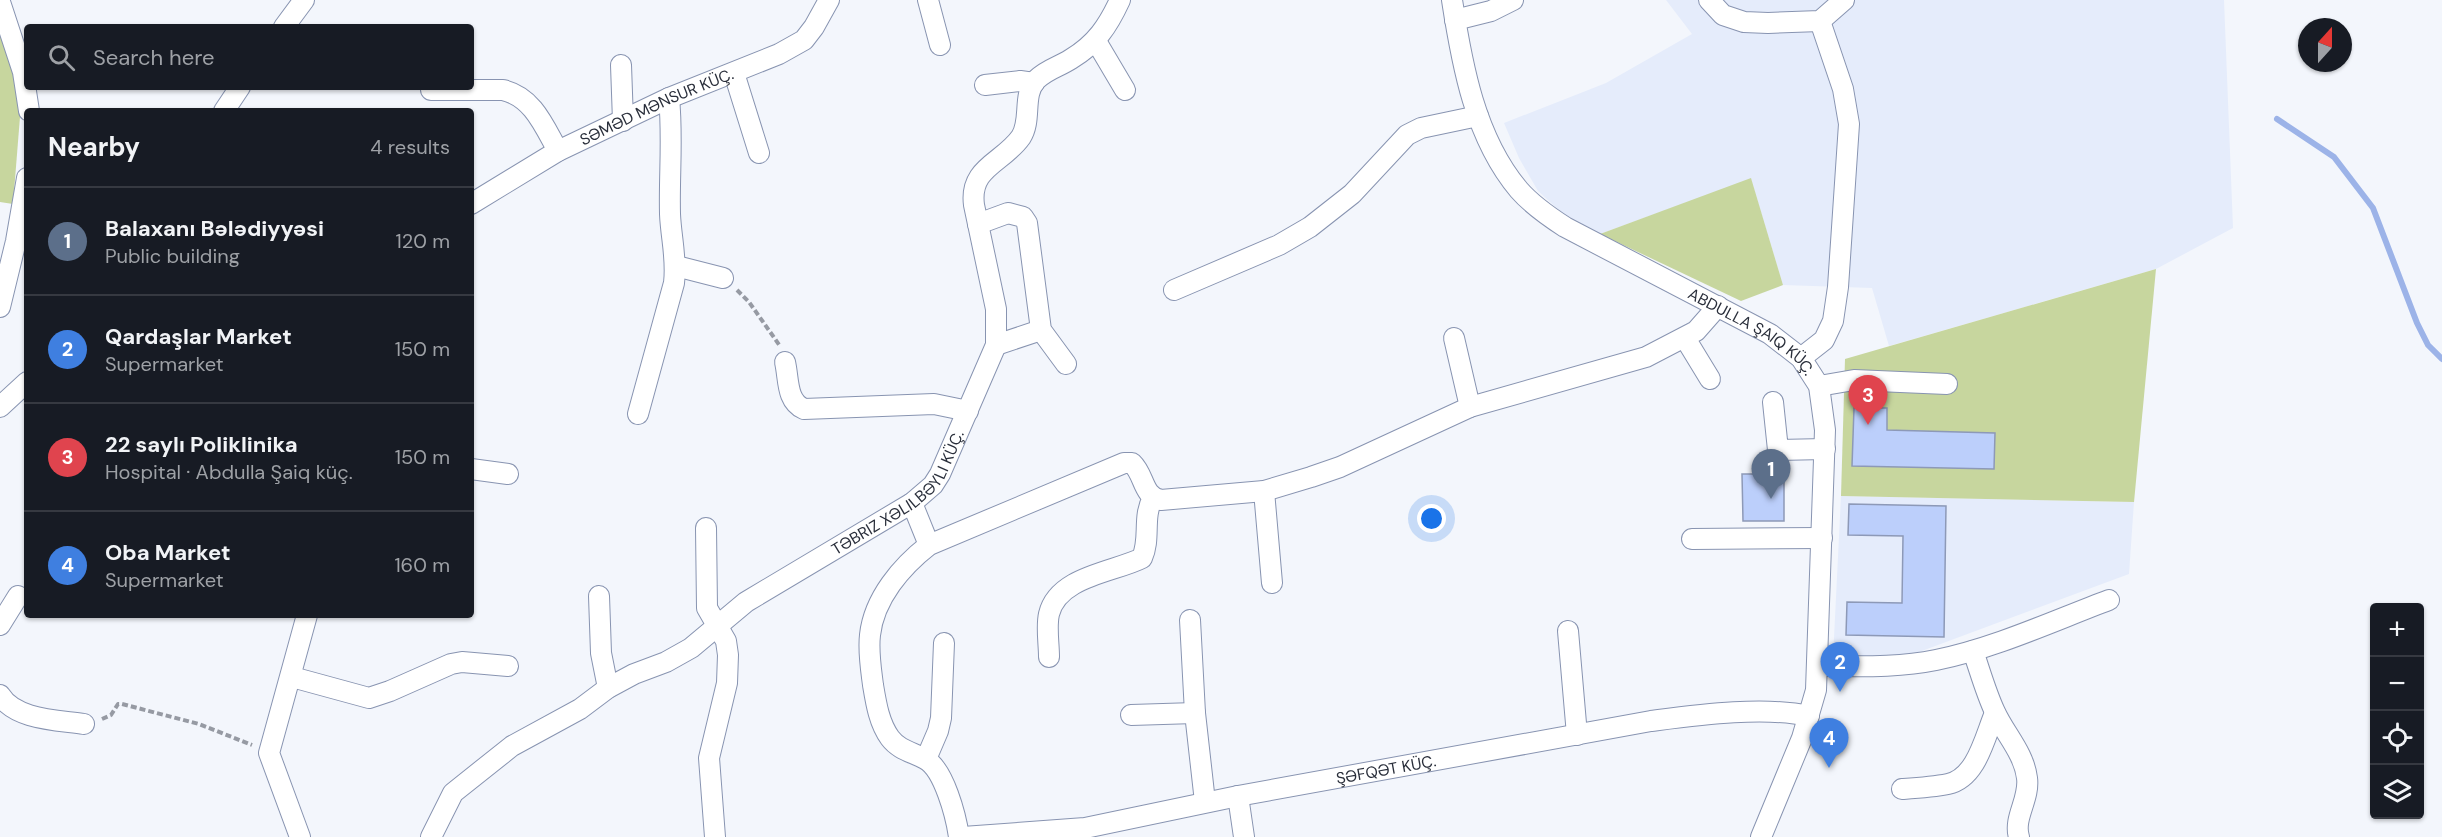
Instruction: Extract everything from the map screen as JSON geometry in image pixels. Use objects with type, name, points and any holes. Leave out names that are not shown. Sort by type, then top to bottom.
[{"type":"street","points":[[286,24],[304,0]]},
{"type":"street","name":"SƏMƏD MƏNSUR KÜÇ.","points":[[474,202],[558,151],[669,98],[779,54],[804,40],[829,0]]},
{"type":"street","points":[[928,0],[940,45]]},
{"type":"street","points":[[985,85],[1020,81],[1034,82],[1047,70],[1069,60],[1096,41],[1120,0]]},
{"type":"street","points":[[1453,10],[1491,11],[1513,0]]},
{"type":"street","points":[[1709,0],[1723,15],[1744,22],[1820,21],[1844,0]]},
{"type":"street","points":[[0,2],[24,78]]},
{"type":"street","name":"ABDULLA ŞAIQ KÜÇ.","points":[[1453,10],[1470,90],[1478,116],[1492,148],[1519,190],[1545,214],[1565,227],[1770,334],[1801,358],[1819,386],[1824,416],[1825,449],[1818,666],[1815,690],[1809,716],[1761,837]]},
{"type":"street","points":[[1801,358],[1824,340],[1833,321],[1838,287],[1849,124],[1843,88],[1820,21]]},
{"type":"street","points":[[1096,41],[1125,90]]},
{"type":"street","points":[[621,65],[622,121]]},
{"type":"street","points":[[734,73],[759,153]]},
{"type":"street","name":"TƏBRIZ XƏLILBƏYLI KÜÇ.","points":[[431,837],[446,804],[464,782],[512,746],[579,709],[608,688],[683,653],[746,602],[912,503],[933,484],[940,474],[996,345],[996,309],[978,224],[973,194],[975,185],[980,174],[1007,152],[1022,136],[1027,123],[1029,96],[1034,82]]},
{"type":"street","points":[[26,90],[29,108]]},
{"type":"street","points":[[226,108],[238,90]]},
{"type":"street","points":[[431,90],[514,92],[532,106],[558,151]]},
{"type":"street","points":[[638,414],[674,283],[676,266],[670,215],[671,119],[669,98]]},
{"type":"street","points":[[1174,290],[1279,245],[1310,227],[1352,194],[1407,135],[1421,128],[1478,116]]},
{"type":"street","points":[[0,307],[16,242],[24,195]]},
{"type":"street","points":[[978,224],[1008,213],[1023,216],[1027,223],[1041,330],[1066,364]]},
{"type":"street","points":[[676,266],[723,278]]},
{"type":"street","points":[[961,837],[956,814],[935,767],[926,759],[896,745],[888,736],[881,721],[875,697],[869,654],[870,633],[875,612],[883,597],[909,561],[930,545],[1124,462],[1132,463],[1138,469],[1147,492],[1153,498],[1161,500],[1263,491],[1340,467],[1470,407],[1646,357],[1685,338],[1707,322],[1718,306]]},
{"type":"street","points":[[996,345],[1041,330]]},
{"type":"street","points":[[1454,338],[1470,407]]},
{"type":"street","points":[[1685,338],[1710,379]]},
{"type":"street","points":[[785,362],[791,397],[796,405],[804,409],[934,404],[968,411]]},
{"type":"street","points":[[1819,386],[1854,380],[1947,384]]},
{"type":"street","points":[[1,400],[24,384]]},
{"type":"street","points":[[1773,402],[1778,450],[1825,449]]},
{"type":"street","points":[[474,469],[508,474]]},
{"type":"street","points":[[1263,491],[1272,583]]},
{"type":"street","points":[[1049,657],[1049,614],[1054,605],[1064,592],[1082,579],[1142,558],[1146,548],[1147,513],[1153,498]]},
{"type":"street","points":[[912,503],[930,545]]},
{"type":"street","points":[[706,528],[707,608],[726,641],[728,655],[727,683],[709,758],[715,837]]},
{"type":"street","points":[[1692,539],[1822,538]]},
{"type":"street","points":[[0,625],[18,596]]},
{"type":"street","points":[[599,596],[601,653],[608,688]]},
{"type":"street","points":[[1818,666],[1936,660],[1973,651],[2109,600]]},
{"type":"street","points":[[300,837],[269,753],[306,618]]},
{"type":"street","points":[[1190,620],[1195,712],[1205,802]]},
{"type":"street","points":[[1568,631],[1577,735]]},
{"type":"street","points":[[926,759],[941,718],[945,643]]},
{"type":"street","points":[[1973,651],[1995,712],[2009,735],[2027,778],[2026,796],[2012,836]]},
{"type":"street","points":[[291,677],[369,698],[451,664],[462,662],[508,666]]},
{"type":"street","points":[[0,695],[5,703],[25,714],[84,724]]},
{"type":"street","points":[[1131,715],[1195,712]]},
{"type":"street","name":"ŞƏFQƏT KÜÇ.","points":[[961,837],[1061,834],[1205,802],[1688,716],[1791,712],[1809,716]]},
{"type":"street","points":[[1902,789],[1950,784],[1966,775],[1977,757],[1995,712]]},
{"type":"street","points":[[1238,796],[1245,837]]},
{"type":"path","points":[[723,278],[749,302],[781,347],[785,362]]},
{"type":"path","points":[[84,724],[106,718],[118,704],[122,704],[199,724],[233,736],[269,753]]},
{"type":"shaded area","points":[[1666,0],[2224,0],[2233,228],[2156,269],[1889,346],[1872,288],[1783,285],[1751,179],[1600,234],[1561,212],[1538,191],[1519,158],[1504,123],[1606,83],[1692,34]]},
{"type":"shaded area","points":[[1841,496],[2134,502],[2129,574],[1903,658],[1833,658]]},
{"type":"green space","points":[[0,30],[22,92],[13,204],[0,202]]},
{"type":"green space","points":[[1751,178],[1783,285],[1741,301],[1600,234]]},
{"type":"green space","points":[[2156,269],[2134,502],[1841,496],[1845,359]]},
{"type":"building","points":[[1854,408],[1887,408],[1887,430],[1995,433],[1994,469],[1852,466]]},
{"type":"building","points":[[1742,474],[1784,474],[1784,521],[1743,521]]},
{"type":"building","points":[[1849,504],[1946,506],[1944,637],[1846,635],[1847,602],[1902,603],[1903,536],[1848,535]]},
{"type":"waterway","points":[[2277,119],[2334,157],[2373,208],[2417,323],[2428,345],[2442,359]]},
{"type":"place","name":"22 saylı Poliklinika","points":[[1868,425]]},
{"type":"place","name":"Balaxanı Bələdiyyəsi","points":[[1771,499]]},
{"type":"place","name":"Qardaşlar Market","points":[[1840,692]]},
{"type":"place","name":"Oba Market","points":[[1829,768]]}]
